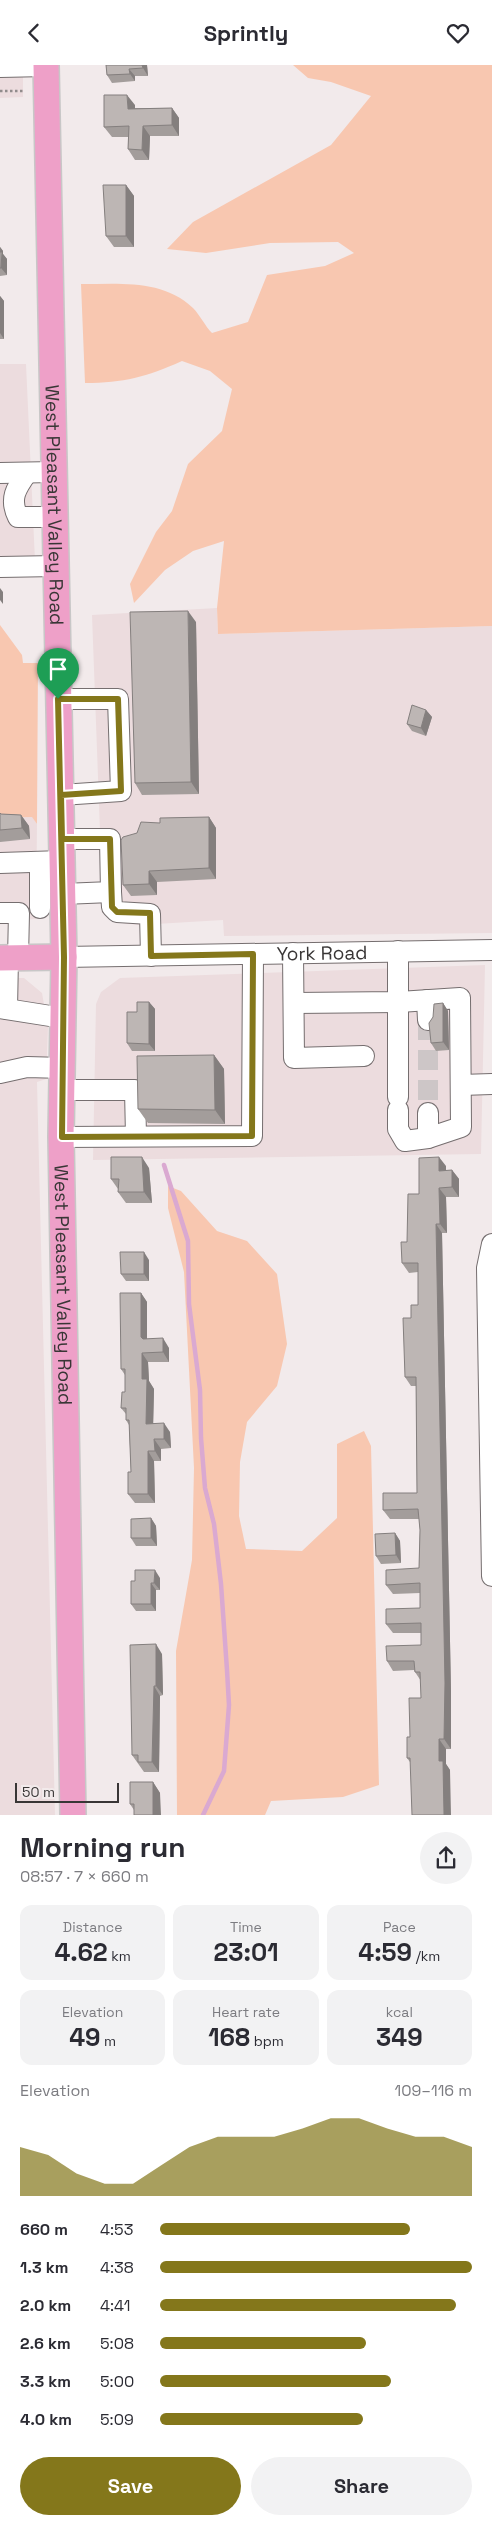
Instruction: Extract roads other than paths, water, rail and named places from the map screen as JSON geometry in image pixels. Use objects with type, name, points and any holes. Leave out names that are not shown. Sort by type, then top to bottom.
[{"type":"main road","name":"West Pleasant Valley Road","points":[[46,66],[61,795],[55,854],[56,903],[64,957],[62,1137],[73,1815]]},
{"type":"main road","name":"York Road","points":[[9,958],[64,957]]},
{"type":"street","points":[[0,67],[46,66]]},
{"type":"street","points":[[0,473],[54,472]]},
{"type":"street","points":[[27,473],[16,488],[13,497],[14,510],[18,517],[55,517]]},
{"type":"street","points":[[0,567],[56,566]]},
{"type":"street","points":[[58,699],[118,699],[121,773],[121,791],[61,795]]},
{"type":"street","points":[[0,863],[55,854],[119,837],[110,892],[112,907],[117,912],[150,913],[151,956]]},
{"type":"street","points":[[63,1018],[4,1009],[9,958],[10,913],[110,892]]},
{"type":"street","name":"York Road","points":[[64,957],[492,950]]},
{"type":"street","points":[[294,1003],[399,1002],[427,1010],[460,998],[461,1127],[428,1138],[406,1141],[398,1129],[399,1002],[398,951]]},
{"type":"street","points":[[294,953],[294,1058],[364,1056]]},
{"type":"street","points":[[62,1137],[252,1136],[253,954]]},
{"type":"street","points":[[0,1073],[27,1067],[63,1079],[135,1090],[136,1136]]},
{"type":"street","points":[[461,1085],[492,1084]]},
{"type":"street","points":[[428,1113],[428,1138]]},
{"type":"street","points":[[492,1244],[487,1269],[492,1576]]},
{"type":"waterway","points":[[164,1165],[188,1241],[189,1304],[200,1390],[205,1488],[214,1524],[221,1584],[227,1670],[229,1705],[224,1771],[203,1815]]},
{"type":"tunnel","points":[[428,1020],[428,1113]]}]
